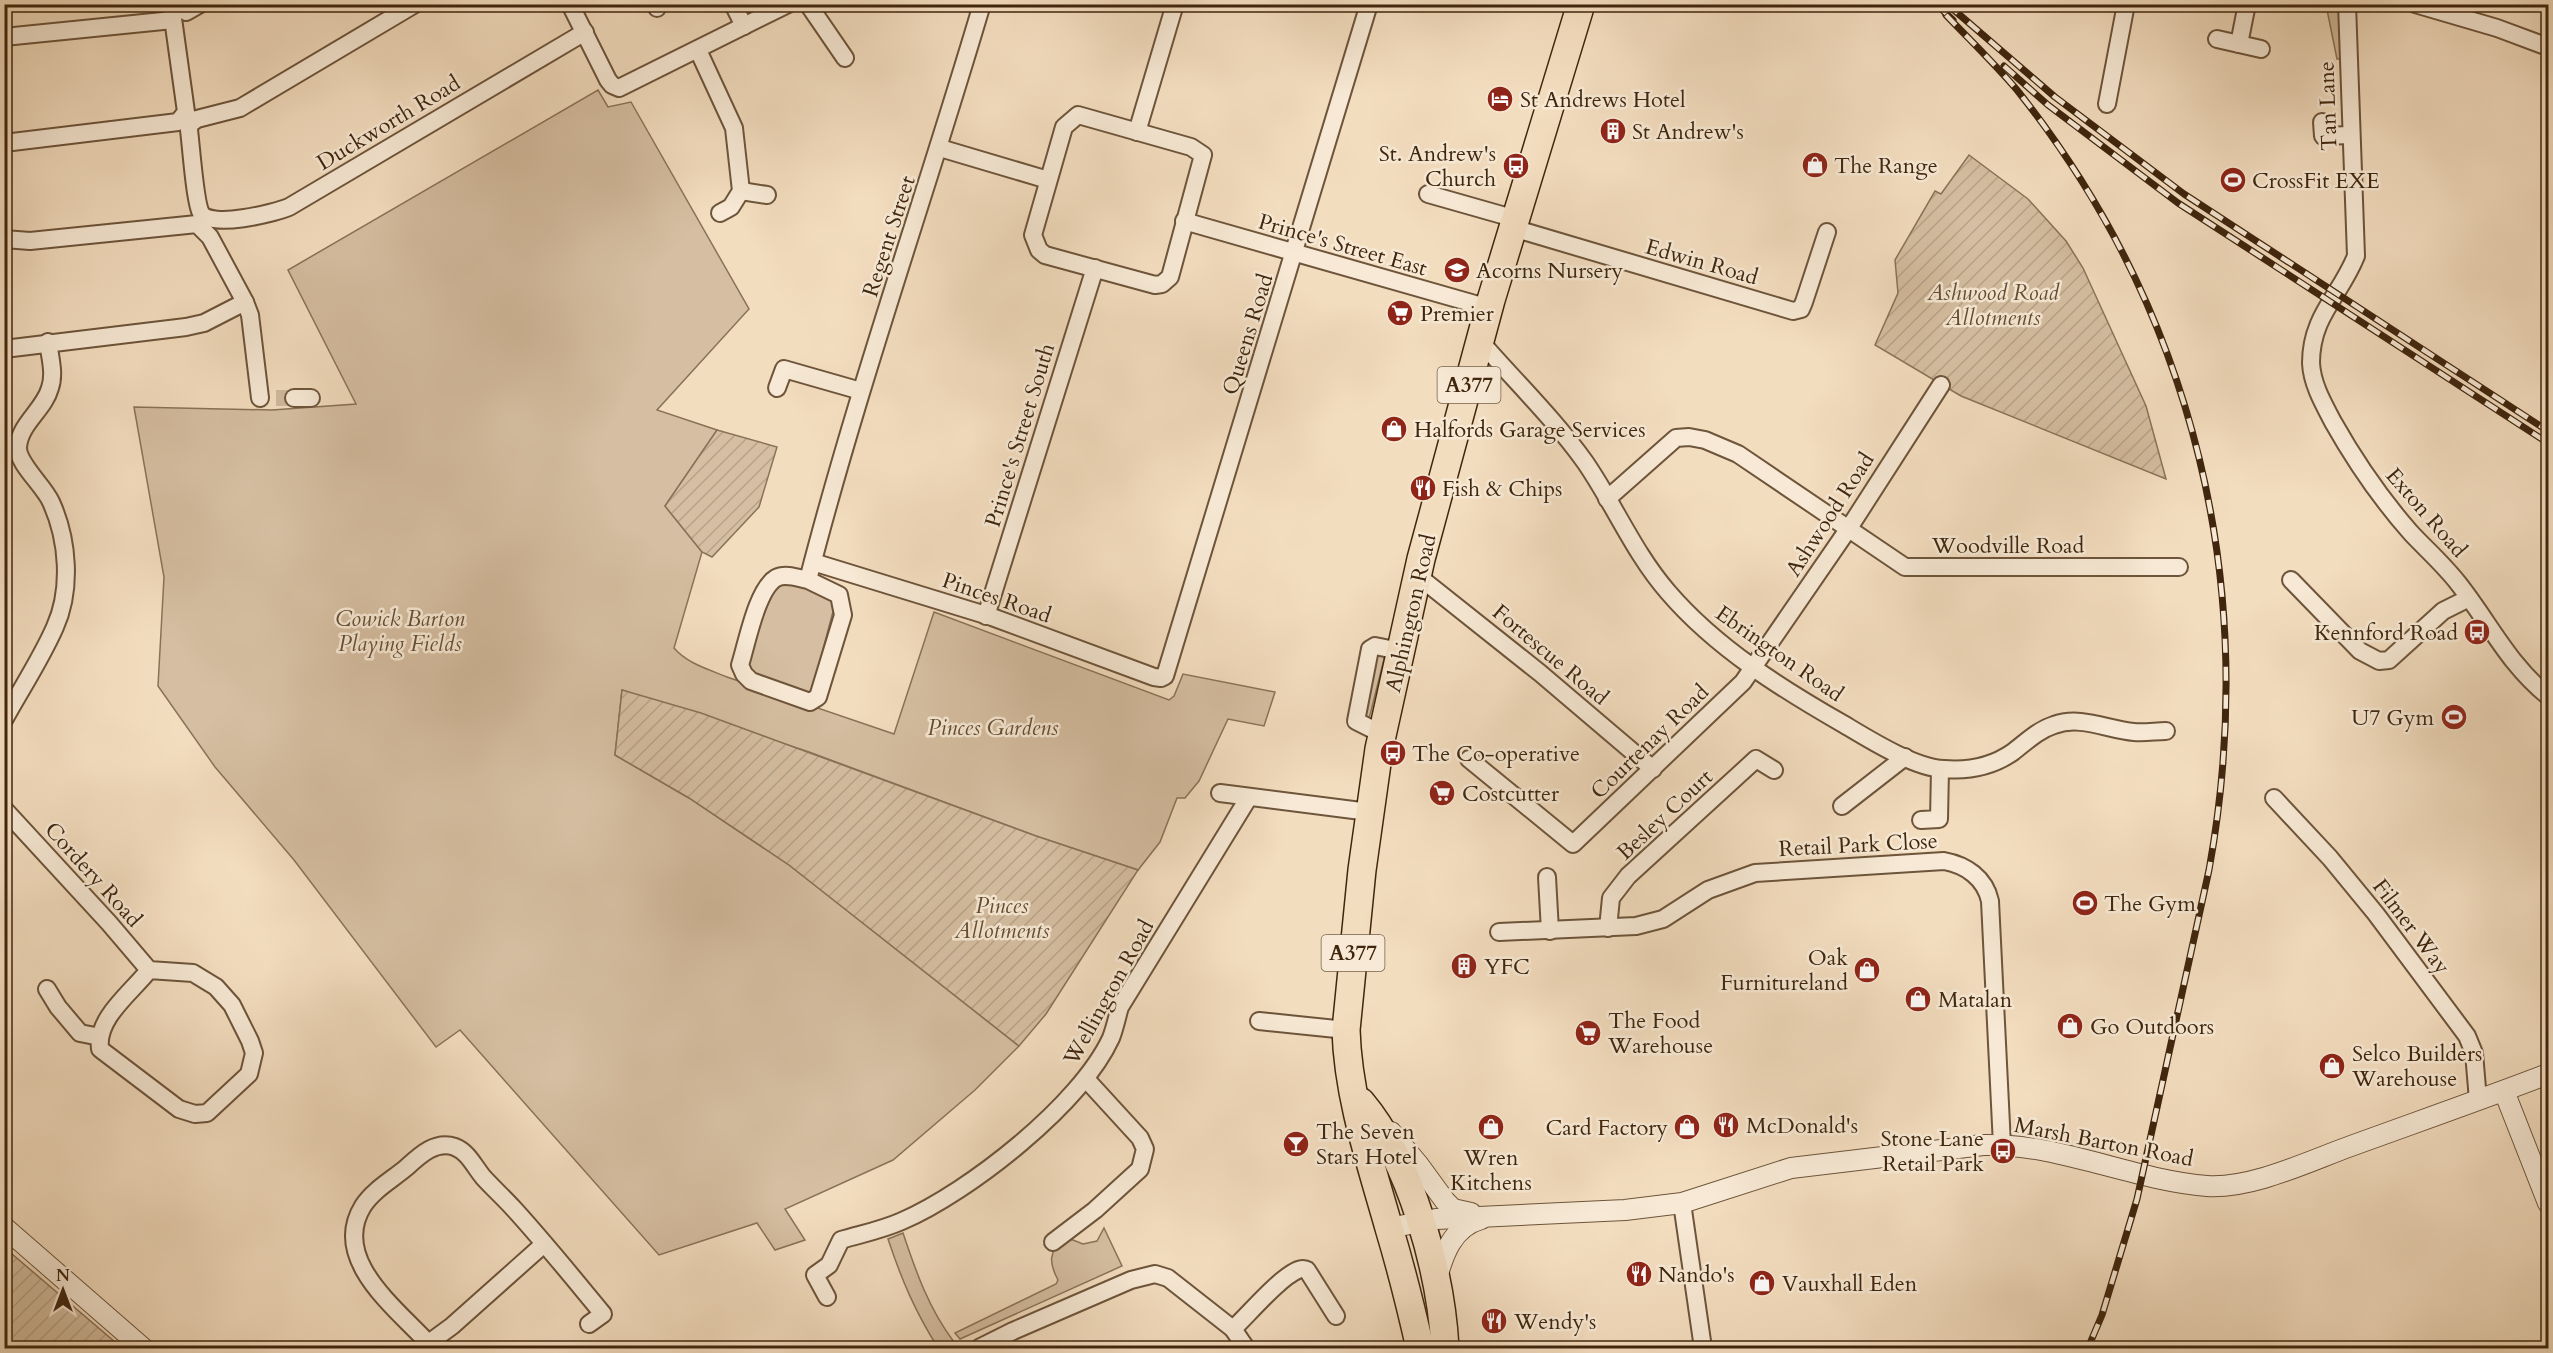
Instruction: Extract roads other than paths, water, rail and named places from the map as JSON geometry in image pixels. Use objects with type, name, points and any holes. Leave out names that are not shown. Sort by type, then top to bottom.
[{"type":"highway","name":"Alphington Road","points":[[1420,1348],[1407,1289],[1367,1157],[1346,1050],[1346,1030],[1369,812],[1382,734],[1439,489],[1574,6]]},
{"type":"highway","points":[[1354,1094],[1373,1116],[1426,1223],[1443,1321],[1445,1348]]},
{"type":"street","points":[[4,143],[178,122],[192,116],[240,108],[416,4]]},
{"type":"street","points":[[570,4],[608,80],[616,87],[632,83],[788,4]]},
{"type":"street","points":[[733,4],[744,26]]},
{"type":"street","points":[[808,4],[845,58]]},
{"type":"street","name":"Regent Street","points":[[813,562],[861,391],[940,148],[982,4]]},
{"type":"street","points":[[1137,132],[1174,4]]},
{"type":"street","name":"Queens Road","points":[[1165,676],[1369,4]]},
{"type":"street","points":[[2107,104],[2126,4]]},
{"type":"street","points":[[2239,44],[2247,4]]},
{"type":"street","name":"Tan Lane","points":[[2312,338],[2321,317],[2350,271],[2356,256],[2347,4]]},
{"type":"street","points":[[2415,4],[2497,28],[2548,47]]},
{"type":"street","points":[[4,37],[182,10],[192,116],[189,130],[201,221],[250,315],[260,398]]},
{"type":"street","name":"Duckworth Road","points":[[4,239],[30,241],[269,215],[289,207],[585,32]]},
{"type":"street","points":[[2217,39],[2261,49]]},
{"type":"street","points":[[823,56],[833,41]]},
{"type":"street","points":[[698,51],[734,128],[741,191],[731,207],[720,213]]},
{"type":"street","points":[[1078,115],[1191,147],[1203,155],[1170,277],[1162,284],[1155,285],[1045,255],[1035,243],[1033,235],[1048,180],[1064,127],[1078,115]]},
{"type":"street","points":[[2322,122],[2323,136],[2350,135]]},
{"type":"street","points":[[940,148],[1048,180]]},
{"type":"street","points":[[741,191],[767,195]]},
{"type":"street","points":[[1428,194],[1514,223]]},
{"type":"street","name":"Prince's Street East","points":[[1184,221],[1490,308]]},
{"type":"street","name":"Edwin Road","points":[[1514,223],[1793,311],[1801,309],[1827,232]]},
{"type":"street","name":"Prince's Street South","points":[[986,616],[1095,268]]},
{"type":"street","points":[[4,349],[186,327],[204,323],[245,302]]},
{"type":"street","name":"Exton Road","points":[[2312,338],[2313,377],[2321,401],[2347,447],[2376,490],[2469,598],[2513,661],[2548,696]]},
{"type":"street","points":[[4,720],[56,626],[64,581],[64,543],[60,527],[45,490],[24,464],[18,449],[21,434],[50,389],[52,376],[48,342]]},
{"type":"street","name":"Ebrington Road","points":[[1481,342],[1560,427],[1666,590],[1720,643],[1754,668],[1826,714],[1905,757],[1940,769],[1960,770],[1999,761],[2034,735],[2063,723],[2089,723],[2134,732],[2166,731]]},
{"type":"street","points":[[777,388],[784,369],[861,391]]},
{"type":"street","name":"Ashwood Road","points":[[1754,668],[1849,528],[1941,385]]},
{"type":"street","name":"Woodville Road","points":[[1607,498],[1676,438],[1689,437],[1705,440],[1738,454],[1905,567],[2179,567]]},
{"type":"street","points":[[808,580],[813,562]]},
{"type":"street","name":"Pinces Road","points":[[813,562],[986,616],[1154,677],[1165,676]]},
{"type":"street","points":[[787,576],[808,580],[839,595],[843,615],[818,697],[810,702],[751,681],[744,674],[740,665],[764,589],[777,577],[787,576]]},
{"type":"street","name":"Fortescue Road","points":[[1418,576],[1540,673],[1653,769]]},
{"type":"street","points":[[2291,580],[2360,651],[2379,661],[2389,660],[2443,611],[2469,598]]},
{"type":"street","name":"Courtenay Road","points":[[1469,759],[1573,844],[1743,682],[1754,668]]},
{"type":"street","points":[[1842,806],[1905,757]]},
{"type":"street","name":"Besley Court","points":[[1608,928],[1611,898],[1628,876],[1756,759],[1774,770]]},
{"type":"street","points":[[1921,820],[1939,819],[1940,769]]},
{"type":"street","points":[[1220,793],[1369,812]]},
{"type":"street","name":"Wellington Road","points":[[827,1297],[816,1275],[829,1265],[841,1240],[901,1222],[942,1201],[1008,1153],[1086,1079],[1112,1037],[1120,1007],[1249,797]]},
{"type":"street","name":"Filmer Way","points":[[2274,798],[2330,858],[2376,914],[2467,1036],[2474,1053],[2478,1100]]},
{"type":"street","name":"Cordery Road","points":[[4,809],[149,970]]},
{"type":"street","name":"Retail Park Close","points":[[1499,932],[1636,926],[1663,919],[1708,890],[1755,873],[1944,861],[1969,870],[1983,882],[1990,901],[2002,1145]]},
{"type":"street","points":[[1547,877],[1550,931]]},
{"type":"street","points":[[149,970],[193,973],[216,987],[232,1005],[250,1041],[254,1053],[249,1074],[207,1113],[187,1113],[179,1110],[103,1054],[100,1049],[100,1037],[106,1020],[149,970]]},
{"type":"street","points":[[47,989],[58,1007],[80,1033],[100,1037]]},
{"type":"street","points":[[1258,1021],[1346,1030]]},
{"type":"street","name":"Marsh Barton Road","points":[[1389,1228],[1495,1215],[1625,1210],[1682,1203],[1791,1168],[1967,1147],[2002,1145],[2033,1149],[2171,1182],[2224,1185],[2243,1182],[2294,1167],[2548,1074]]},
{"type":"street","points":[[1053,1242],[1095,1210],[1140,1169],[1144,1157],[1140,1138],[1086,1079]]},
{"type":"street","points":[[2504,1091],[2548,1203]]},
{"type":"street","name":"Marsh Barton Road","points":[[1373,1116],[1392,1132],[1453,1209],[1495,1215]]},
{"type":"street","points":[[544,1244],[452,1326],[425,1346],[369,1279],[357,1259],[354,1244],[356,1222],[362,1207],[371,1196],[430,1149],[443,1145],[454,1147],[464,1152],[482,1176],[544,1244],[603,1314],[589,1324]]},
{"type":"street","points":[[1682,1203],[1703,1348]]},
{"type":"street","name":"Marsh Barton Road","points":[[1436,1282],[1440,1266],[1456,1233],[1469,1222],[1495,1215]]},
{"type":"street","points":[[1407,1289],[1405,1256],[1408,1242],[1426,1223]]},
{"type":"street","points":[[4,1227],[143,1348]]},
{"type":"street","points":[[1233,1329],[1280,1284],[1297,1270],[1303,1269],[1308,1270],[1336,1316]]},
{"type":"street","points":[[979,1348],[1077,1303],[1150,1274],[1168,1278],[1233,1329],[1246,1348]]},
{"type":"tunnel","points":[[276,398],[294,398]]},
{"type":"railway","points":[[1936,4],[1953,20]]},
{"type":"railway","points":[[1947,4],[2055,97],[2184,194],[2548,431]]},
{"type":"railway","points":[[1946,15],[2017,90],[2079,177],[2130,267],[2170,361],[2199,459],[2218,559],[2226,661],[2223,765],[2209,870],[2137,1199],[2102,1315],[2088,1348]]},
{"type":"railway","points":[[2004,66],[2048,105],[2178,203],[2548,443]]},
{"type":"place","name":"St Andrews Hotel","points":[[1500,99]]},
{"type":"place","name":"St Andrew's","points":[[1613,131]]},
{"type":"place","name":"The Range","points":[[1815,165]]},
{"type":"place","name":"St. Andrew's Church","points":[[1516,166]]},
{"type":"place","name":"CrossFit EXE","points":[[2233,180]]},
{"type":"place","name":"Acorns Nursery","points":[[1457,270]]},
{"type":"place","name":"Premier","points":[[1400,313]]},
{"type":"place","name":"Halfords Garage Services","points":[[1394,429]]},
{"type":"place","name":"Fish & Chips","points":[[1423,488]]},
{"type":"place","name":"Kennford Road","points":[[2477,632]]},
{"type":"place","name":"U7 Gym","points":[[2454,717]]},
{"type":"place","name":"The Co-operative","points":[[1393,753]]},
{"type":"place","name":"Costcutter","points":[[1442,793]]},
{"type":"place","name":"The Gym","points":[[2085,903]]},
{"type":"place","name":"YFC","points":[[1464,966]]},
{"type":"place","name":"Oak Furnitureland","points":[[1867,970]]},
{"type":"place","name":"Matalan","points":[[1918,999]]},
{"type":"place","name":"Go Outdoors","points":[[2070,1026]]},
{"type":"place","name":"The Food Warehouse","points":[[1588,1033]]},
{"type":"place","name":"Selco Builders Warehouse","points":[[2332,1066]]},
{"type":"place","name":"McDonald's","points":[[1726,1125]]},
{"type":"place","name":"Wren Kitchens","points":[[1491,1127]]},
{"type":"place","name":"Card Factory","points":[[1687,1127]]},
{"type":"place","name":"The Seven Stars Hotel","points":[[1296,1144]]},
{"type":"place","name":"Stone Lane Retail Park","points":[[2003,1151]]},
{"type":"place","name":"Nando's","points":[[1639,1274]]},
{"type":"place","name":"Vauxhall Eden","points":[[1762,1283]]},
{"type":"place","name":"Wendy's","points":[[1494,1321]]},
{"type":"park label","name":"Ashwood Road Allotments","points":[[1993,304]]},
{"type":"park label","name":"Cowick Barton Playing Fields","points":[[400,630]]},
{"type":"park label","name":"Pinces Gardens","points":[[993,727]]},
{"type":"park label","name":"Pinces Allotments","points":[[1002,918]]}]
